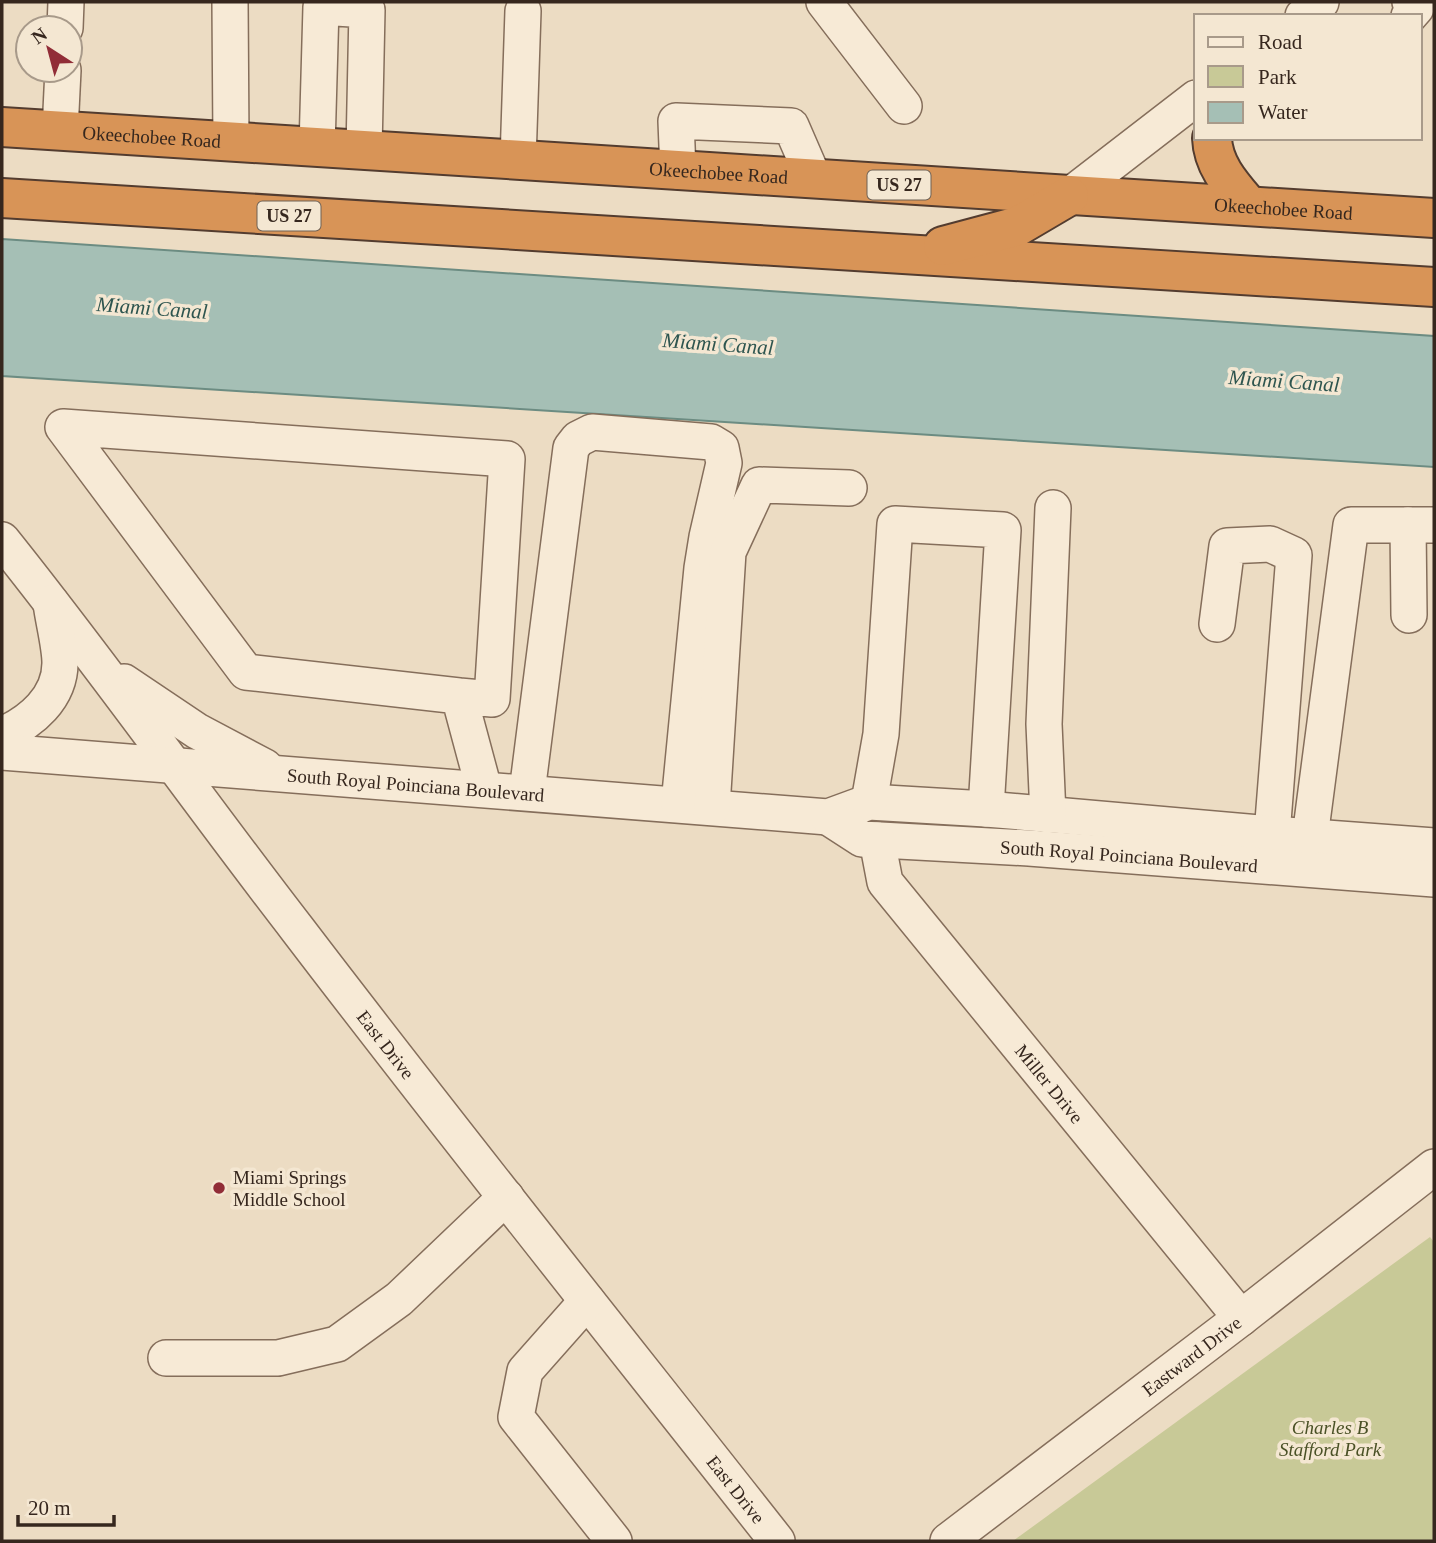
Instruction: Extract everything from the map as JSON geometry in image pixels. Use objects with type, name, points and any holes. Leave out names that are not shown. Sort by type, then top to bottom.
[{"type":"highway","name":"Okeechobee Road","points":[[2,127],[1434,218]]},
{"type":"highway","points":[[1212,140],[1212,149],[1224,176],[1249,206]]},
{"type":"highway","points":[[911,255],[1018,226],[1069,196]]},
{"type":"highway","name":"US 27","points":[[2,198],[1434,287]]},
{"type":"street","points":[[230,2],[231,142]]},
{"type":"street","points":[[824,2],[904,107]]},
{"type":"street","points":[[1306,14],[1321,2]]},
{"type":"street","points":[[317,148],[321,7],[368,10],[364,150]]},
{"type":"street","points":[[518,160],[523,11]]},
{"type":"street","points":[[60,131],[62,84]]},
{"type":"street","points":[[1069,196],[1194,100]]},
{"type":"street","points":[[678,171],[676,121],[791,126],[814,179]]},
{"type":"street","points":[[63,427],[507,459],[492,699],[459,696],[246,672],[63,427]]},
{"type":"street","points":[[527,792],[570,448],[578,439],[592,432],[711,442],[721,448],[724,463],[702,568],[695,805]]},
{"type":"street","points":[[695,805],[729,552],[759,485],[849,488]]},
{"type":"street","points":[[1048,815],[1044,724],[1054,508]]},
{"type":"street","points":[[869,802],[881,734],[895,524],[1003,530],[986,809]]},
{"type":"street","points":[[1310,837],[1351,525],[1421,525],[1409,615]]},
{"type":"street","name":"East Drive","points":[[2,540],[101,667],[296,928],[777,1541]]},
{"type":"street","points":[[1217,624],[1227,545],[1269,544],[1294,555],[1272,834]]},
{"type":"street","points":[[2,735],[29,720],[45,705],[55,687],[60,664],[50,600]]},
{"type":"street","points":[[101,667],[197,731],[280,775]]},
{"type":"street","points":[[459,696],[484,789]]},
{"type":"street","name":"South Royal Poinciana Boulevard","points":[[2,752],[828,817],[869,802],[986,809],[1434,846]]},
{"type":"street","name":"South Royal Poinciana Boulevard","points":[[828,817],[862,839],[1029,848],[1434,879]]},
{"type":"street","name":"Miller Drive","points":[[877,840],[885,882],[1241,1318]]},
{"type":"street","name":"Eastward Drive","points":[[948,1541],[1434,1167]]},
{"type":"street","points":[[166,1358],[278,1359],[337,1344],[399,1299],[506,1197]]},
{"type":"street","points":[[587,1301],[525,1371],[516,1417],[614,1541]]},
{"type":"green space","name":"Charles B Stafford Park","points":[[1430,1237],[1434,1242],[1434,1541],[1013,1541]]},
{"type":"water","name":"Miami Canal","points":[[2,239],[1434,336],[1434,467],[2,376]]},
{"type":"place","name":"Miami Springs Middle School","points":[[219,1188]]}]
